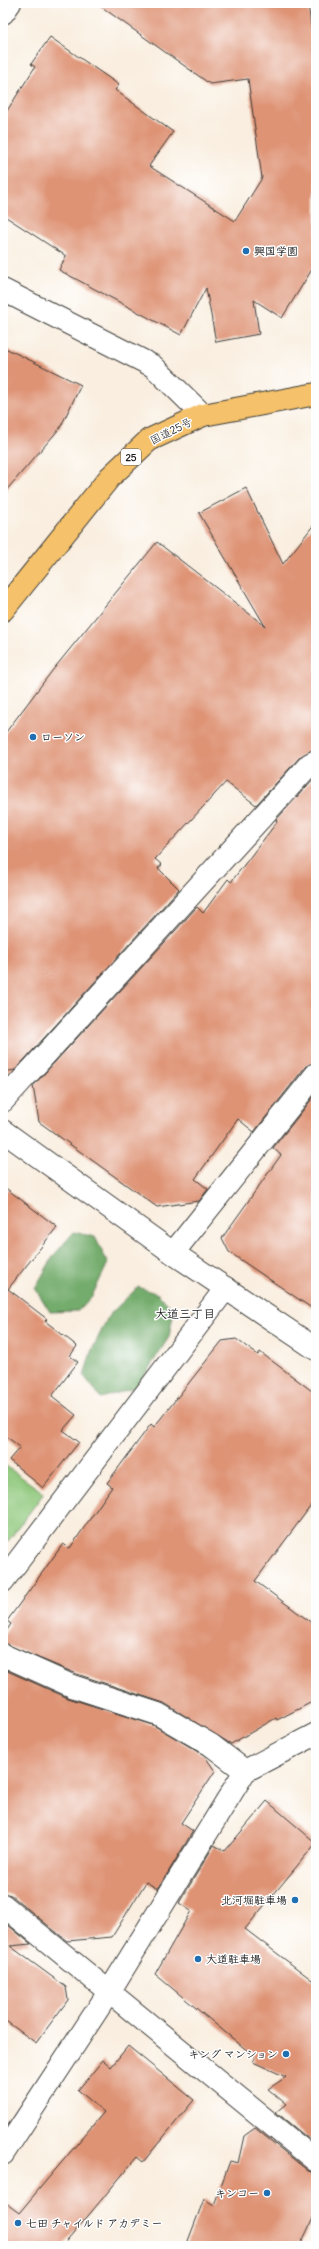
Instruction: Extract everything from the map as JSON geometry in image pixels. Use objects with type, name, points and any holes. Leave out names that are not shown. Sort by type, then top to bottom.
[{"type":"highway","name":"国道25号","points":[[3,610],[110,477],[149,440],[203,415],[316,394]]},
{"type":"street","points":[[3,13],[10,3]]},
{"type":"street","points":[[3,290],[153,366],[203,415]]},
{"type":"street","points":[[3,1101],[310,764],[316,761]]},
{"type":"street","points":[[173,1253],[316,1074]]},
{"type":"street","points":[[3,1131],[173,1253],[316,1349]]},
{"type":"street","points":[[3,1581],[226,1288]]},
{"type":"street","points":[[3,1655],[72,1686],[158,1714],[211,1745],[245,1771]]},
{"type":"street","points":[[3,2154],[109,1992],[245,1771],[316,1734]]},
{"type":"street","points":[[3,1905],[316,2161]]},
{"type":"green space","points":[[74,1232],[95,1237],[108,1263],[92,1296],[78,1311],[50,1312],[35,1288],[54,1255]]},
{"type":"green space","points":[[138,1287],[158,1294],[174,1310],[169,1337],[137,1387],[101,1398],[84,1376],[91,1352],[109,1315]]},
{"type":"green space","points":[[3,1464],[44,1493],[3,1548]]},
{"type":"building","points":[[96,3],[308,3],[316,64],[316,263],[282,318],[254,300],[259,334],[216,342],[206,288],[181,335],[59,270],[66,256],[3,215],[3,117],[35,67],[31,64],[50,37],[119,85],[115,90],[173,132],[149,166],[235,221],[262,178],[248,79],[210,84]]},
{"type":"building","points":[[3,347],[81,385],[60,428],[3,494]]},
{"type":"building","points":[[246,488],[283,564],[316,522],[316,749],[301,756],[256,805],[226,782],[155,859],[162,865],[158,868],[179,889],[15,1070],[3,1072],[3,736],[52,671],[157,542],[265,626],[199,513]]},
{"type":"building","points":[[316,776],[316,1062],[306,1066],[254,1132],[238,1119],[195,1179],[208,1189],[199,1201],[157,1207],[39,1122],[33,1086],[197,907],[203,913],[228,879],[231,882],[277,822],[276,820]]},
{"type":"building","points":[[316,1094],[316,1311],[229,1252],[222,1238],[281,1155],[273,1148]]},
{"type":"building","points":[[3,1186],[57,1227],[8,1289],[47,1319],[45,1321],[77,1346],[70,1356],[78,1362],[52,1396],[76,1415],[63,1430],[79,1442],[43,1488],[9,1460],[20,1447],[3,1434]]},
{"type":"building","points":[[236,1339],[258,1355],[260,1352],[316,1394],[316,1499],[255,1581],[316,1626],[316,1700],[277,1720],[276,1718],[231,1744],[164,1703],[77,1674],[3,1643],[3,1636],[11,1624],[7,1621],[63,1544],[70,1548],[112,1487],[107,1483],[151,1424],[154,1427],[222,1341]]},
{"type":"building","points":[[3,1669],[68,1698],[153,1725],[204,1755],[215,1771],[181,1823],[193,1831],[158,1889],[146,1882],[112,1937],[67,1941],[11,1895],[3,1893]]},
{"type":"building","points":[[267,1801],[316,1843],[245,1929],[316,1983],[316,2145],[276,2112],[286,2104],[268,2089],[286,2077],[253,2062],[255,2057],[155,1974],[191,1911],[179,1903],[214,1845],[225,1851]]},
{"type":"building","points":[[3,1921],[31,1944],[10,1946],[66,1987],[68,2000],[36,2043],[3,2019]]},
{"type":"building","points":[[128,2046],[194,2100],[143,2162],[137,2157],[63,2246],[3,2246],[3,2201],[19,2213],[104,2112],[78,2090],[103,2060],[111,2067]]},
{"type":"building","name":"キンコー","points":[[255,2128],[308,2171],[316,2173],[316,2212],[300,2246],[186,2246],[204,2199],[214,2205],[230,2161],[238,2163],[244,2136]]},
{"type":"place","name":"興国学園","points":[[246,251]]},
{"type":"place","name":"ローソン","points":[[33,737]]},
{"type":"place","name":"北河堀駐車場","points":[[295,1900]]},
{"type":"place","name":"大道駐車場","points":[[198,1959]]},
{"type":"place","name":"キング マンション","points":[[286,2054]]},
{"type":"place","name":"キンコー","points":[[267,2193]]},
{"type":"place","name":"七田 チャイルド アカデミー","points":[[18,2223]]},
{"type":"district","name":"大道三丁目","points":[[185,1313]]}]
